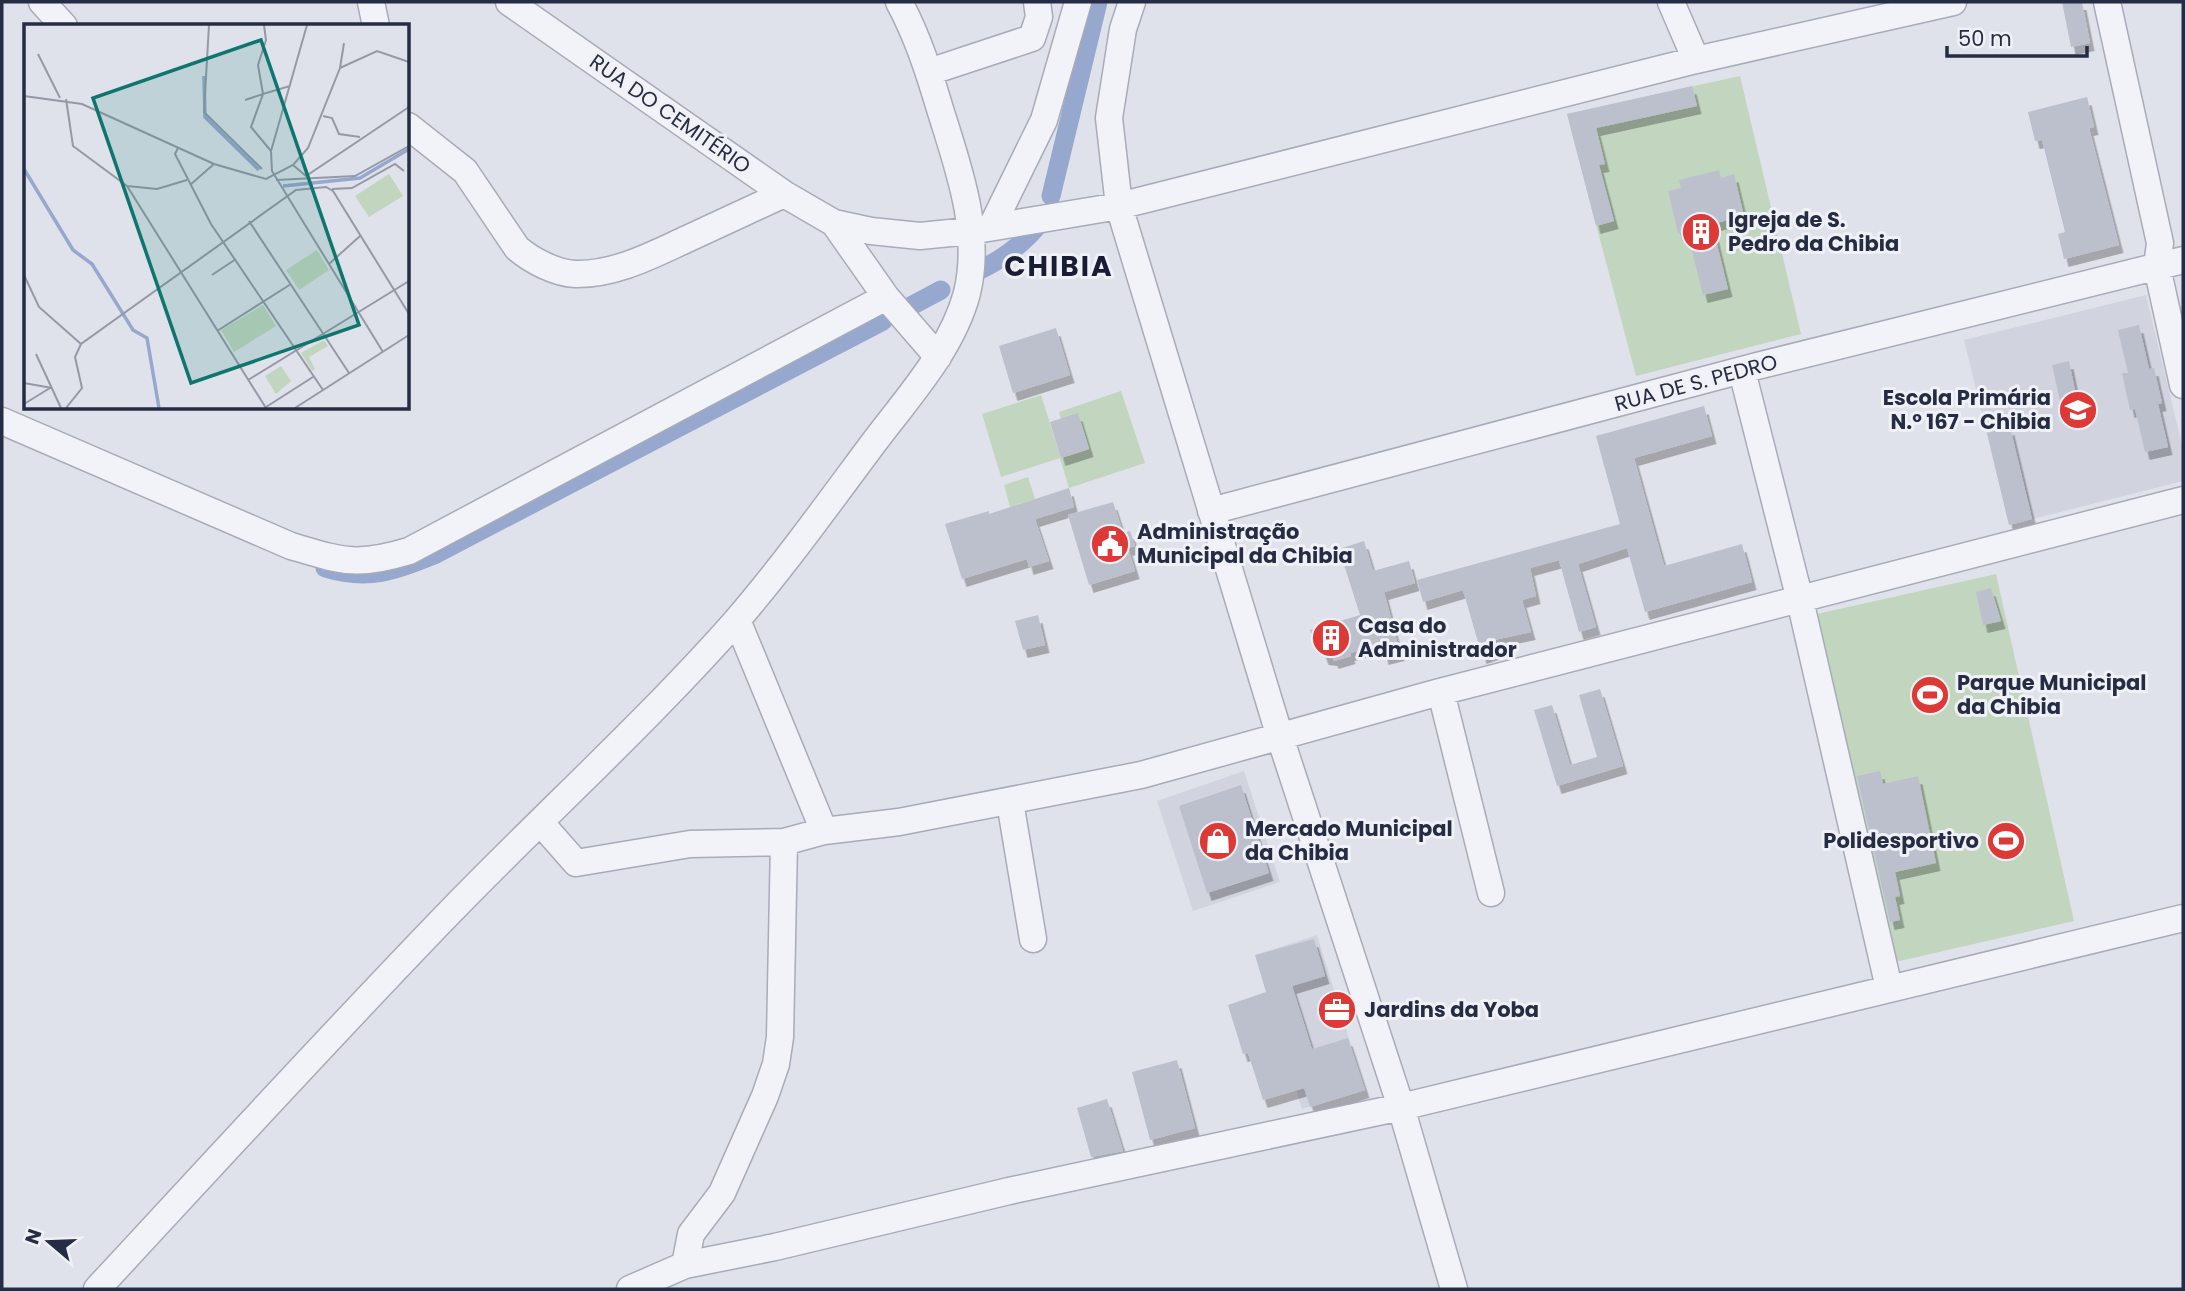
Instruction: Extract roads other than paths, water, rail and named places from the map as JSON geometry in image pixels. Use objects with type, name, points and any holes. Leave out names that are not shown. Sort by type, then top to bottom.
[{"type":"street","points":[[42,2],[62,24]]},
{"type":"street","points":[[371,2],[376,24]]},
{"type":"street","name":"RUA DO CEMITÉRIO","points":[[509,2],[784,194],[834,223]]},
{"type":"street","points":[[899,2],[929,72],[981,229]]},
{"type":"street","points":[[929,72],[1032,38],[1039,18],[1037,2]]},
{"type":"street","points":[[97,1289],[313,1055],[737,620],[809,530],[938,357],[955,324],[967,294],[971,262],[981,229],[1044,120],[1078,2]]},
{"type":"street","points":[[1132,2],[1123,29],[1109,118],[1119,206],[1280,737],[1401,1107],[1454,1289]]},
{"type":"street","points":[[1671,2],[1696,60]]},
{"type":"street","points":[[834,223],[919,236],[981,229],[1119,206],[1696,60],[1953,2]]},
{"type":"street","points":[[2108,2],[2173,261],[2183,385]]},
{"type":"street","points":[[410,128],[465,171],[523,254],[552,268],[573,274],[636,263],[784,194]]},
{"type":"street","points":[[834,223],[886,297],[938,357]]},
{"type":"street","name":"RUA DE S. PEDRO","points":[[1211,511],[2173,261]]},
{"type":"street","points":[[2,421],[291,546],[336,560],[356,562],[381,559],[409,551],[886,297]]},
{"type":"street","points":[[1742,371],[1800,600],[1889,988]]},
{"type":"street","points":[[540,822],[576,863],[690,844],[784,842],[824,831],[899,822],[1010,802],[1179,766],[1441,692],[2183,500]]},
{"type":"street","points":[[737,620],[824,831]]},
{"type":"street","points":[[1441,692],[1491,893]]},
{"type":"street","points":[[1010,802],[1032,939]]},
{"type":"street","points":[[685,1265],[691,1234],[722,1193],[765,1096],[776,1064],[780,1037],[784,842]]},
{"type":"street","points":[[631,1289],[685,1265],[775,1247],[1009,1191],[1401,1107],[2183,918]]},
{"type":"waterway","points":[[1051,196],[1098,2]]},
{"type":"waterway","points":[[976,272],[1011,251],[1040,223]]},
{"type":"waterway","points":[[911,306],[941,290]]},
{"type":"waterway","points":[[325,568],[368,574],[394,570],[434,555],[883,321]]},
{"type":"place","name":"Igreja de S. Pedro da Chibia","points":[[1701,232]]},
{"type":"place","name":"Escola Primária N.º 167 - Chibia","points":[[2078,410]]},
{"type":"place","name":"Administração Municipal da Chibia","points":[[1110,544]]},
{"type":"place","name":"Casa do Administrador","points":[[1331,638]]},
{"type":"place","name":"Parque Municipal da Chibia","points":[[1930,695]]},
{"type":"place","name":"Mercado Municipal da Chibia","points":[[1218,841]]},
{"type":"place","name":"Polidesportivo","points":[[2006,841]]},
{"type":"place","name":"Jardins da Yoba","points":[[1337,1010]]},
{"type":"district","name":"CHIBIA","points":[[1059,266]]}]
